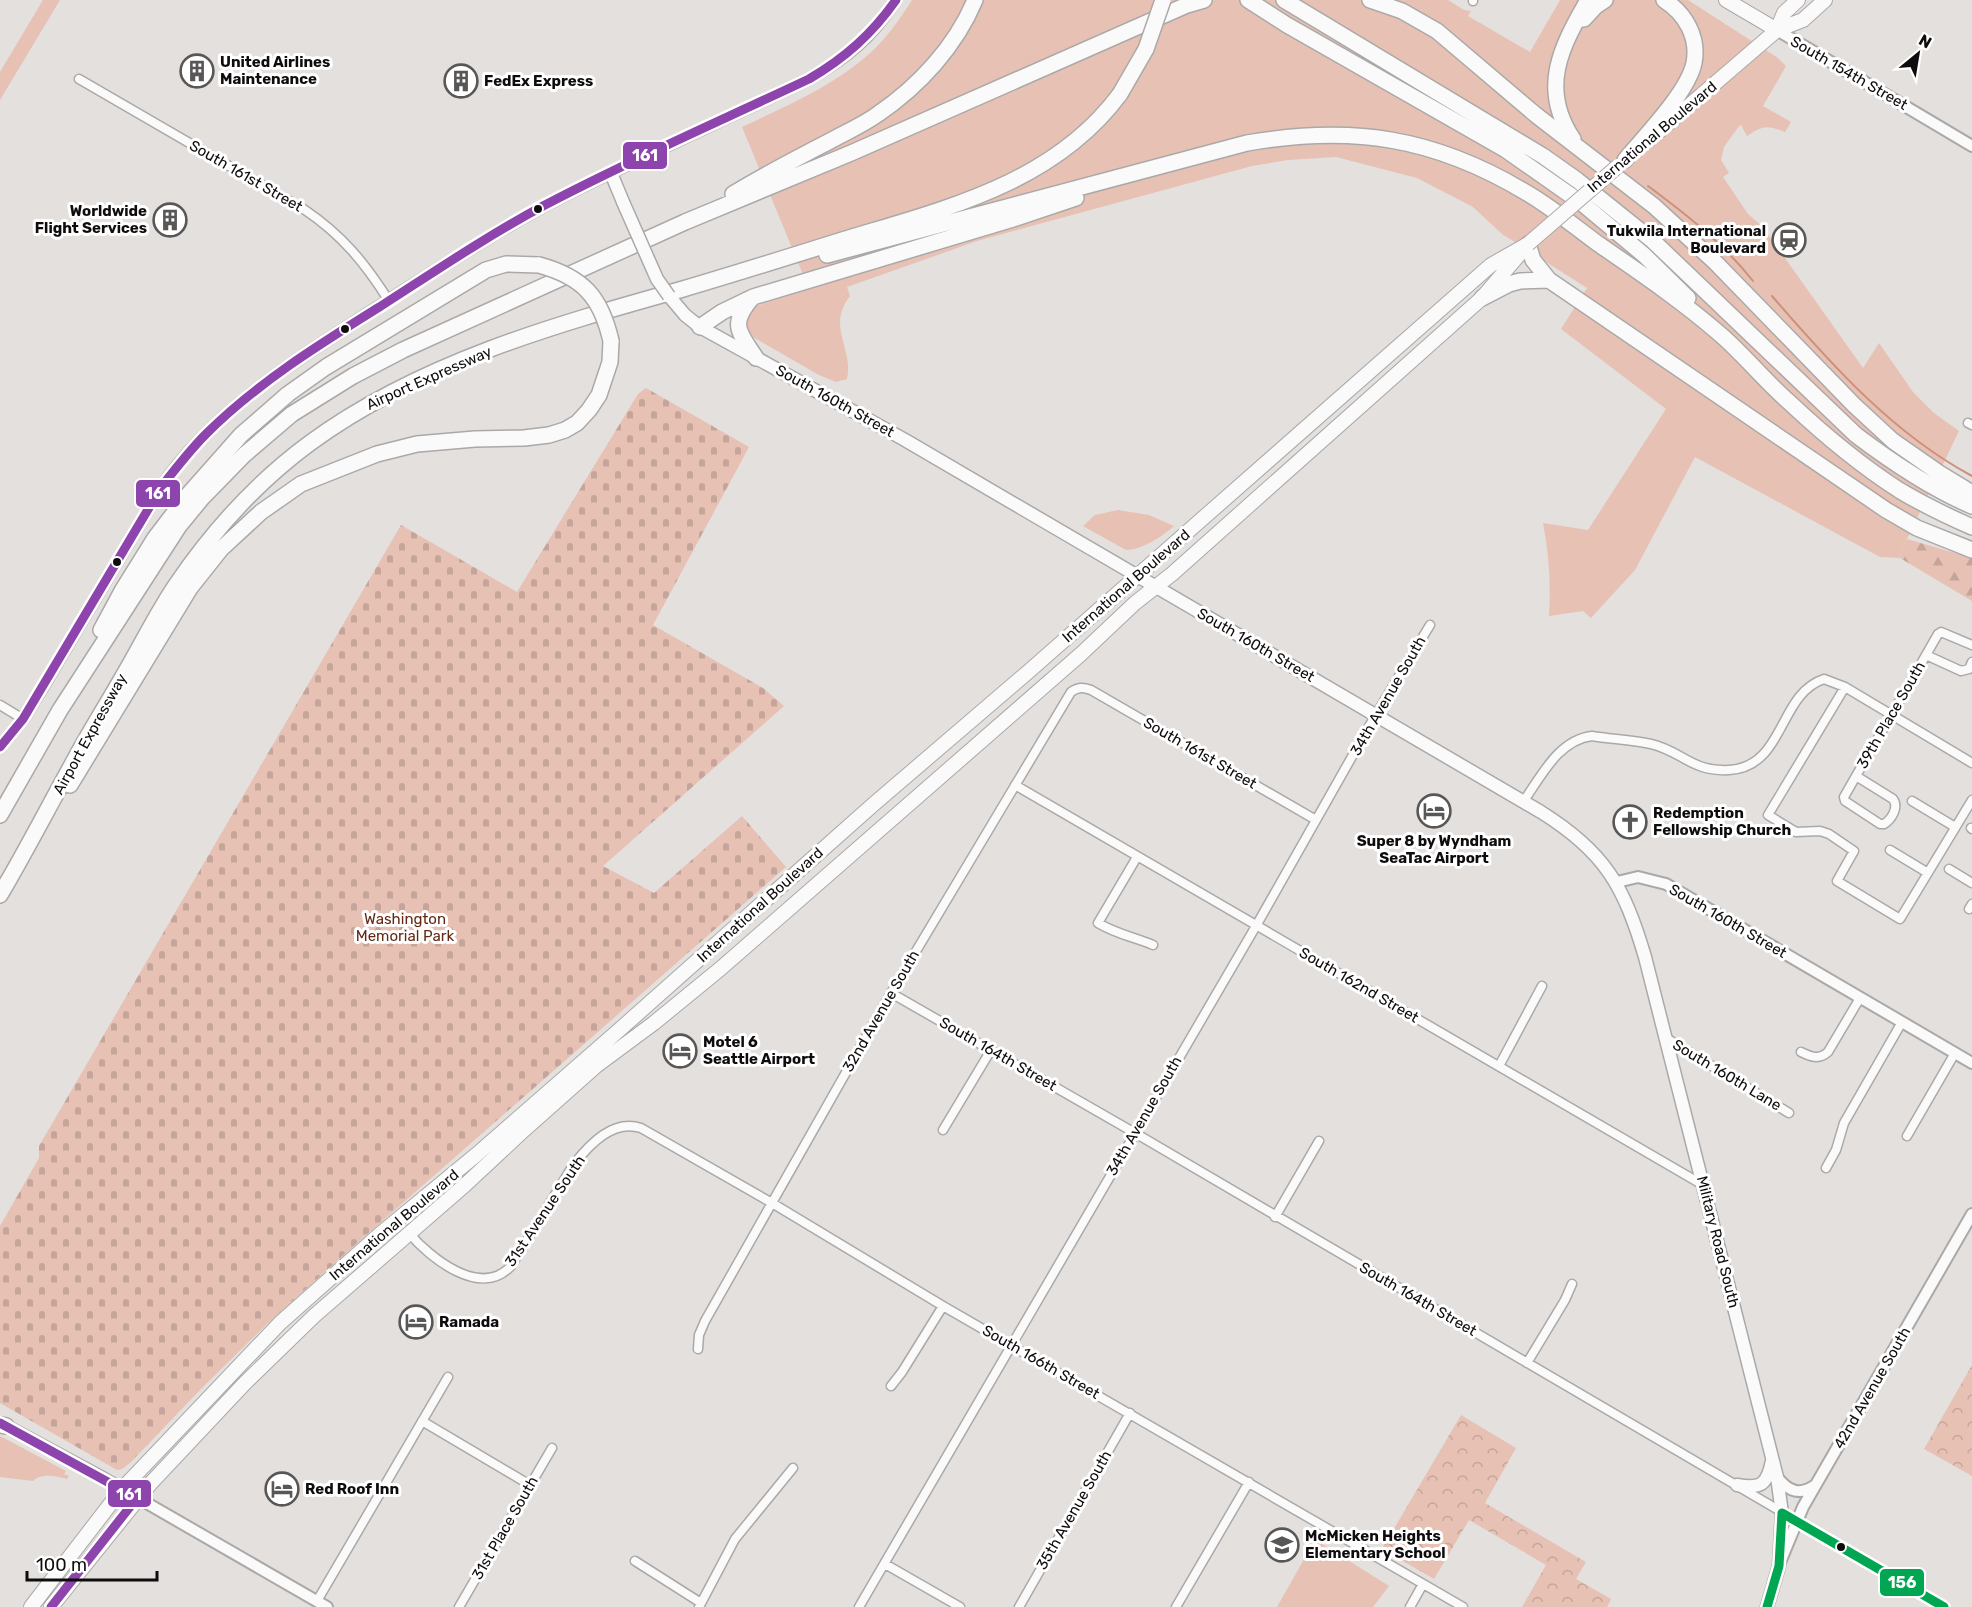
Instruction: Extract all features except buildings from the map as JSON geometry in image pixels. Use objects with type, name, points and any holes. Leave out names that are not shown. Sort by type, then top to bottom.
[{"type":"highway","points":[[685,222],[876,116],[906,94],[926,74],[947,47],[969,15],[975,0]]},
{"type":"highway","points":[[739,273],[991,192],[1047,163],[1077,140],[1106,113],[1120,94],[1146,49],[1163,0]]},
{"type":"highway","points":[[60,710],[179,525],[202,498],[244,455],[292,414],[353,376],[403,350],[685,222],[880,141],[1187,5],[1204,0]]},
{"type":"highway","points":[[1248,0],[1287,25],[1506,150],[1583,204],[1644,255],[1788,401],[1866,467],[1899,490],[1972,527]]},
{"type":"highway","points":[[1284,0],[1543,156],[1577,180],[1653,241],[1856,435],[1891,461],[1932,486],[1972,506]]},
{"type":"highway","points":[[1370,0],[1402,11],[1437,31],[1579,148],[1654,206],[1715,262],[1885,434],[1939,473],[1972,493]]},
{"type":"highway","points":[[1579,148],[1568,131],[1557,102],[1555,88],[1558,63],[1570,32],[1588,0]]},
{"type":"highway","points":[[1558,63],[1583,20],[1605,0]]},
{"type":"highway","points":[[1625,160],[1669,108],[1689,78],[1694,63],[1695,50],[1692,35],[1685,19],[1673,5],[1664,0]]},
{"type":"highway","points":[[739,273],[770,271],[1270,139],[1326,134],[1385,138],[1420,145],[1488,172],[1527,193],[1671,295],[1722,336]]},
{"type":"highway","points":[[700,327],[722,312],[753,297],[1163,173],[1207,154]]},
{"type":"highway","points":[[1528,244],[1533,260],[1549,280],[1886,510],[1917,528],[1972,550]]},
{"type":"highway","points":[[0,815],[60,710],[122,591],[155,538],[187,496],[241,435],[288,394],[326,367],[486,270],[506,264],[539,265],[558,271],[588,291],[602,310],[611,341],[610,362],[598,395],[589,410],[577,423],[566,430],[549,435],[417,444],[377,454],[301,484],[261,512],[221,549],[190,588],[82,767],[34,837]]},
{"type":"highway","name":"Airport Expressway","points":[[0,895],[34,837],[73,761],[174,589],[201,550],[229,517],[269,477],[307,445],[360,408],[429,374],[579,318],[739,273]]},
{"type":"highway","points":[[1482,298],[1520,281],[1549,280]]},
{"type":"highway","points":[[753,297],[741,311],[738,324],[743,338],[756,358]]},
{"type":"main road","name":"South 154th Street","points":[[1726,0],[1777,30]]},
{"type":"main road","name":"International Boulevard","points":[[1777,30],[1784,13],[1798,0]]},
{"type":"main road","name":"International Boulevard","points":[[51,1607],[137,1498],[274,1354],[314,1316],[593,1069],[720,969],[1075,659],[1135,603],[1180,567],[1482,298],[1528,244],[1777,30],[1803,20],[1825,0]]},
{"type":"main road","name":"South 160th Street","points":[[611,173],[657,279],[676,306],[700,327],[905,440],[1563,826],[1583,842],[1617,882]]},
{"type":"main road","name":"International Boulevard","points":[[31,1607],[122,1489],[280,1323],[379,1235],[476,1155],[1491,265],[1528,244]]},
{"type":"main road","name":"Military Road South","points":[[1617,882],[1635,924],[1666,1038],[1777,1477],[1782,1513],[1779,1566],[1767,1607]]},
{"type":"main road","points":[[409,1233],[411,1220],[426,1196]]},
{"type":"main road","points":[[1737,1485],[1749,1487],[1762,1484],[1768,1475],[1772,1457]]},
{"type":"street","points":[[0,747],[23,718],[162,486],[195,444],[252,391],[502,230],[566,194],[809,79],[835,64],[859,46],[880,23],[896,0]]},
{"type":"street","name":"South 154th Street","points":[[1777,30],[1972,146]]},
{"type":"street","name":"South 161st Street","points":[[79,79],[326,224],[366,266],[389,301]]},
{"type":"street","name":"34th Avenue South","points":[[860,1607],[1256,926],[1375,716],[1430,626]]},
{"type":"street","name":"39th Place South","points":[[1856,776],[1896,803],[1884,825],[1845,801],[1844,797],[1891,714],[1938,634],[1941,632],[1972,645]]},
{"type":"street","points":[[1926,654],[1961,671],[1969,669],[1972,662]]},
{"type":"street","points":[[1523,802],[1558,754],[1567,745],[1584,737],[1592,736],[1652,744],[1705,769],[1731,770],[1744,767],[1761,758],[1771,746],[1801,694],[1808,687],[1824,679],[1845,687],[1972,763]]},
{"type":"street","points":[[1845,687],[1768,815],[1796,832],[1820,831],[1829,834],[1854,851],[1837,881],[1900,919],[1972,800]]},
{"type":"street","name":"32nd Avenue South","points":[[698,1349],[699,1335],[705,1321],[891,993],[1066,697],[1077,688],[1084,688]]},
{"type":"street","name":"South 161st Street","points":[[1084,688],[1316,820]]},
{"type":"street","points":[[0,705],[23,718]]},
{"type":"street","name":"South 162nd Street","points":[[1015,785],[1703,1185]]},
{"type":"street","points":[[1912,801],[1955,827]]},
{"type":"street","points":[[1890,850],[1928,873]]},
{"type":"street","points":[[1137,857],[1098,923],[1113,933],[1133,936],[1154,945]]},
{"type":"street","points":[[1949,869],[1972,883]]},
{"type":"street","name":"South 160th Street","points":[[1617,882],[1638,877],[1666,884],[1972,1063]]},
{"type":"street","points":[[1498,1066],[1542,986]]},
{"type":"street","name":"South 164th Street","points":[[891,993],[1135,1133],[1944,1607]]},
{"type":"street","points":[[1801,1052],[1817,1057],[1828,1052],[1860,998]]},
{"type":"street","points":[[1826,1168],[1836,1150],[1844,1123],[1902,1022]]},
{"type":"street","name":"South 160th Lane","points":[[1666,1038],[1789,1113]]},
{"type":"street","points":[[943,1130],[991,1050]]},
{"type":"street","points":[[1907,1136],[1955,1053]]},
{"type":"street","name":"South 166th Street","points":[[616,1128],[634,1126],[647,1131],[1463,1607]]},
{"type":"street","name":"31st Avenue South","points":[[409,1233],[419,1245],[467,1276],[480,1279],[495,1277],[508,1269],[574,1164],[593,1144],[616,1128]]},
{"type":"street","points":[[1275,1217],[1319,1141]]},
{"type":"street","name":"42nd Avenue South","points":[[1779,1566],[1796,1521],[1816,1484],[1972,1214]]},
{"type":"street","points":[[1527,1363],[1565,1300],[1572,1284]]},
{"type":"street","points":[[891,1386],[944,1306]]},
{"type":"street","points":[[317,1601],[448,1377]]},
{"type":"street","name":"35th Avenue South","points":[[1019,1607],[1130,1413]]},
{"type":"street","points":[[422,1421],[530,1485]]},
{"type":"street","points":[[2,1424],[122,1489],[327,1607]]},
{"type":"street","name":"31st Place South","points":[[459,1607],[552,1448]]},
{"type":"street","points":[[634,1561],[700,1605],[735,1539],[793,1468]]},
{"type":"street","points":[[1777,1477],[1785,1487],[1795,1492],[1807,1490],[1816,1484]]},
{"type":"street","points":[[1176,1607],[1249,1482]]},
{"type":"street","points":[[885,1564],[960,1607]]},
{"type":"street","points":[[1410,1607],[1423,1584]]},
{"type":"green space","points":[[43,0],[60,0],[0,100],[0,72]]},
{"type":"green space","points":[[912,0],[1448,0],[1464,10],[1471,11],[1468,16],[1530,52],[1560,0],[1688,0],[1778,58],[1786,66],[1763,106],[1791,122],[1785,132],[1766,127],[1747,136],[1741,125],[1739,126],[1724,147],[1721,160],[1729,173],[1723,177],[1748,214],[1763,227],[1863,368],[1879,343],[1913,392],[1934,413],[1959,431],[1900,558],[1880,557],[1695,457],[1635,570],[1591,618],[1583,611],[1549,616],[1549,569],[1543,523],[1588,530],[1666,409],[1561,329],[1587,288],[1502,234],[1473,207],[1417,178],[1336,157],[1288,160],[1252,166],[977,241],[847,287],[850,296],[843,307],[840,328],[847,357],[847,379],[836,382],[819,375],[753,337],[748,330],[748,319],[753,307],[809,289],[742,127],[808,95],[855,66],[881,42]]},
{"type":"green space","name":"Washington Memorial Park","points":[[646,388],[749,447],[653,625],[763,688],[784,706],[603,866],[654,893],[742,816],[786,867],[269,1322],[131,1462],[117,1470],[0,1403],[0,1226],[39,1158],[39,1146],[401,525],[517,592],[638,394]]},
{"type":"green space","points":[[1118,510],[1149,515],[1174,526],[1146,545],[1126,550],[1083,526],[1095,515]]},
{"type":"green space","points":[[1907,539],[1972,558],[1972,601],[1900,558]]},
{"type":"green space","points":[[1972,1365],[1972,1476],[1924,1449]]},
{"type":"green space","points":[[1461,1415],[1516,1448],[1485,1503],[1586,1562],[1576,1579],[1611,1599],[1607,1607],[1522,1607],[1546,1565],[1469,1520],[1434,1579],[1382,1549]]},
{"type":"green space","points":[[0,1436],[66,1471],[64,1474],[69,1476],[67,1479],[45,1476],[33,1481],[0,1477]]},
{"type":"green space","points":[[1319,1542],[1389,1586],[1373,1607],[1277,1607],[1312,1545]]},
{"type":"waterway","points":[[1648,186],[1704,230],[1753,281]]},
{"type":"waterway","points":[[1772,296],[1840,371],[1889,418],[1943,459],[1972,476]]},
{"type":"transit line","name":"161","points":[[0,747],[23,719],[162,486],[200,440],[246,398],[312,350],[461,254],[543,206],[809,79],[834,63],[857,44],[896,0]]},
{"type":"transit line","name":"161","points":[[0,1423],[137,1498],[51,1607]]},
{"type":"transit line","name":"156","points":[[1782,1513],[1944,1607]]},
{"type":"transit line","name":"156","points":[[1767,1607],[1779,1566],[1782,1513]]},
{"type":"place","name":"United Airlines Maintenance","points":[[197,71]]},
{"type":"place","name":"FedEx Express","points":[[461,81]]},
{"type":"place","name":"Worldwide Flight Services","points":[[170,220]]},
{"type":"place","name":"Tukwila International Boulevard","points":[[1789,240]]},
{"type":"place","name":"Super 8 by Wyndham SeaTac Airport","points":[[1434,811]]},
{"type":"place","name":"Redemption Fellowship Church","points":[[1630,822]]},
{"type":"place","name":"Motel 6 Seattle Airport","points":[[680,1051]]},
{"type":"place","name":"Ramada","points":[[416,1322]]},
{"type":"place","name":"Red Roof Inn","points":[[282,1489]]},
{"type":"place","name":"McMicken Heights Elementary School","points":[[1282,1545]]}]
